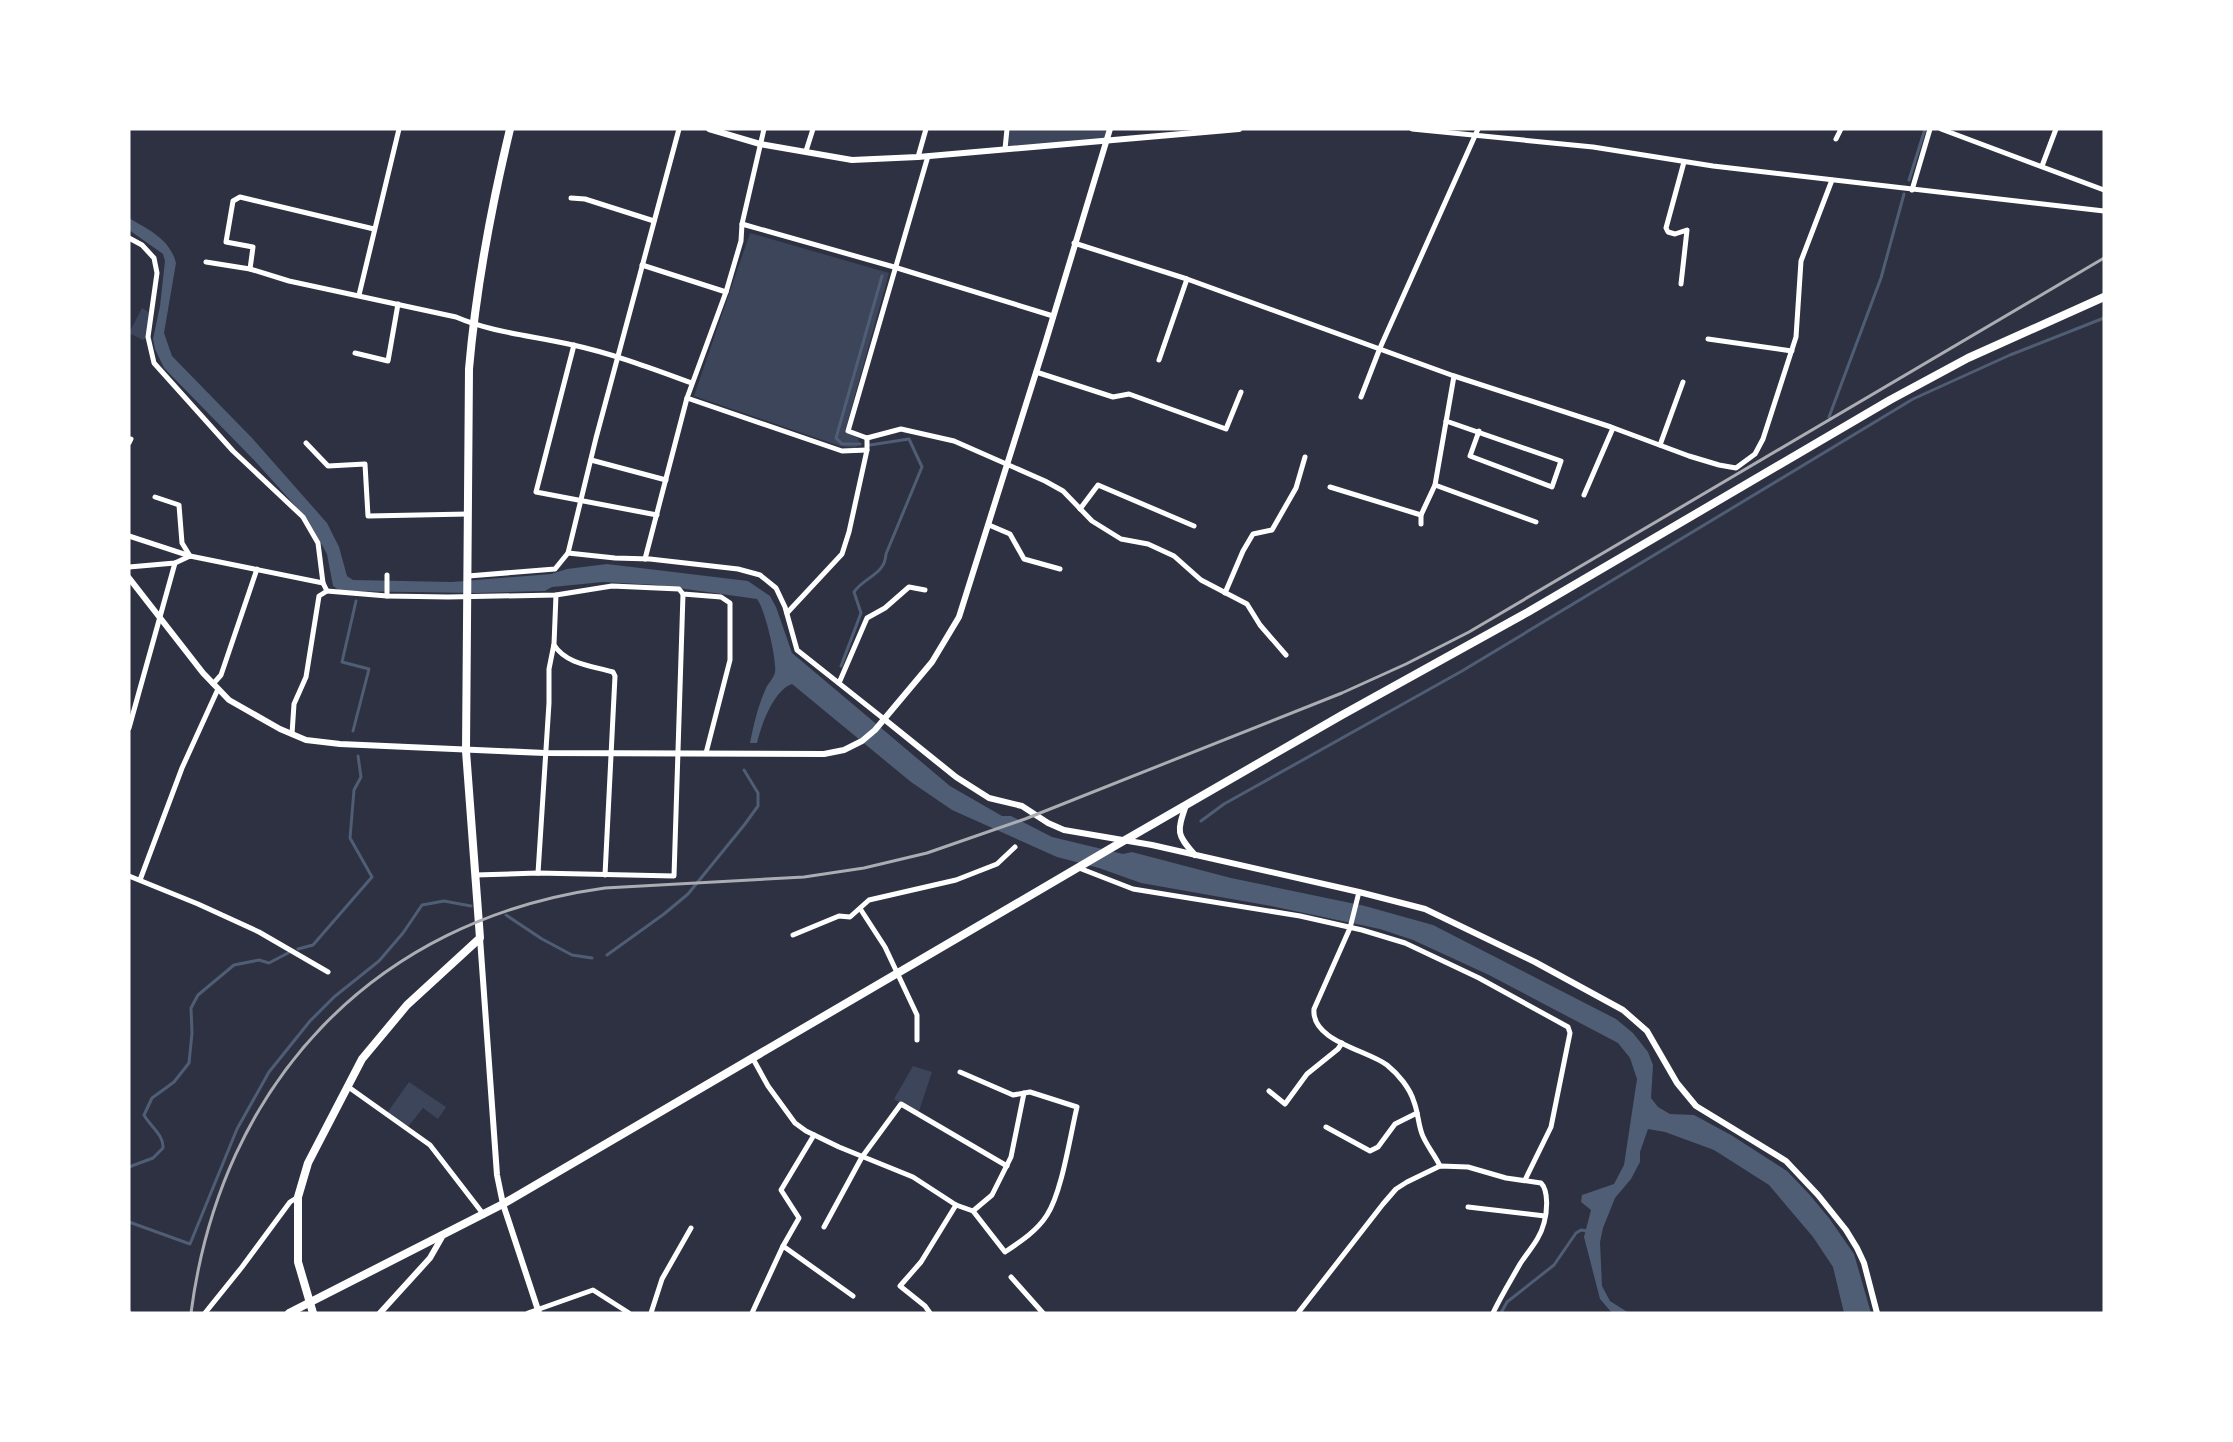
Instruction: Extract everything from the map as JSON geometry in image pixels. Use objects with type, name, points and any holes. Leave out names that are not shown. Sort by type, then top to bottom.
[{"type":"highway","points":[[289,1313],[484,1215],[1113,846],[1528,612],[1890,400],[1968,358],[2104,297]]},
{"type":"main road","points":[[313,1313],[298,1262],[298,1197],[308,1163],[362,1059],[407,1005],[480,938],[466,751],[469,369],[473,325],[491,209],[510,129]]},
{"type":"street","points":[[359,295],[399,129]]},
{"type":"street","points":[[468,577],[555,569],[568,553],[679,129]]},
{"type":"street","points":[[709,129],[760,144],[852,160],[918,157],[1239,129]]},
{"type":"street","points":[[645,559],[687,398],[726,292],[741,241],[742,224],[764,129]]},
{"type":"street","points":[[806,151],[813,129]]},
{"type":"street","points":[[918,157],[926,129]]},
{"type":"street","points":[[1005,149],[1007,129]]},
{"type":"street","points":[[129,578],[229,700],[248,712],[306,740],[466,751],[545,753],[824,754],[844,750],[862,741],[875,730],[932,662],[948,637],[965,602],[1110,129]]},
{"type":"street","points":[[1412,129],[1477,131],[1553,145],[1593,147],[1684,162],[2104,211]]},
{"type":"street","points":[[1836,139],[1841,129]]},
{"type":"street","points":[[1912,190],[1930,129]]},
{"type":"street","points":[[1941,129],[2104,190]]},
{"type":"street","points":[[2043,166],[2056,129]]},
{"type":"street","points":[[1361,397],[1380,348],[1477,131]]},
{"type":"street","points":[[928,156],[848,431],[867,438],[901,429],[954,441],[1063,491],[1092,521],[1121,539],[1148,544],[1174,556],[1201,580],[1247,604],[1260,625],[1286,656]]},
{"type":"street","points":[[1681,284],[1687,230],[1675,234],[1668,232],[1666,228],[1684,162]]},
{"type":"street","points":[[1074,243],[1187,279],[1454,376],[1719,465],[1736,468],[1755,454],[1763,439],[1796,337],[1801,261],[1832,180]]},
{"type":"street","points":[[250,269],[253,247],[226,242],[233,201],[240,197],[374,229]]},
{"type":"street","points":[[571,198],[585,199],[654,221]]},
{"type":"street","points":[[742,224],[894,267],[1053,316]]},
{"type":"street","points":[[129,238],[141,245],[154,258],[158,273],[148,338],[154,363],[233,451],[303,517],[318,543],[323,582],[327,591]]},
{"type":"street","points":[[206,262],[250,269],[289,281],[456,317],[473,325],[574,345],[618,357],[692,383]]},
{"type":"street","points":[[642,265],[726,292]]},
{"type":"street","points":[[1159,360],[1187,279]]},
{"type":"street","points":[[355,353],[388,361],[398,304]]},
{"type":"street","points":[[1708,339],[1792,351]]},
{"type":"street","points":[[574,345],[536,492],[657,515]]},
{"type":"street","points":[[1036,372],[1113,397],[1129,394],[1226,429],[1241,392]]},
{"type":"street","points":[[1421,524],[1420,515],[1435,485],[1454,376]]},
{"type":"street","points":[[1660,445],[1683,382]]},
{"type":"street","points":[[687,398],[842,451],[867,450]]},
{"type":"street","points":[[1446,421],[1479,431],[1561,461],[1552,487],[1470,456],[1479,431]]},
{"type":"street","points":[[1584,495],[1613,428]]},
{"type":"street","points":[[787,613],[842,554],[867,450],[867,438]]},
{"type":"street","points":[[306,443],[328,466],[364,464],[368,516],[468,514]]},
{"type":"street","points":[[1225,593],[1253,534],[1272,530],[1296,488],[1305,457]]},
{"type":"street","points":[[591,460],[666,480]]},
{"type":"street","points":[[1080,508],[1098,485],[1194,525]]},
{"type":"street","points":[[1435,485],[1536,522]]},
{"type":"street","points":[[1330,487],[1420,515]]},
{"type":"street","points":[[155,497],[179,505],[182,543],[190,556]]},
{"type":"street","points":[[989,525],[1010,534],[1024,560],[1060,568]]},
{"type":"street","points":[[129,536],[190,556],[323,582]]},
{"type":"street","points":[[568,553],[738,569],[760,575],[776,588],[787,613],[797,650],[956,777],[989,798],[1023,806],[1048,824],[1064,830],[1195,855],[1358,896],[1425,909],[1535,962],[1623,1010],[1641,1024],[1677,1083],[1696,1106],[1786,1161],[1818,1195],[1846,1230],[1857,1248],[1864,1263],[1877,1313]]},
{"type":"street","points":[[129,567],[175,563],[190,556]]},
{"type":"street","points":[[129,728],[175,563]]},
{"type":"street","points":[[140,880],[182,768],[221,675],[257,570]]},
{"type":"street","points":[[387,575],[387,596]]},
{"type":"street","points":[[292,734],[294,704],[306,677],[318,596],[327,591],[387,596],[556,595],[612,586],[679,590],[683,594],[721,597],[730,603],[730,660],[706,753]]},
{"type":"street","points":[[839,683],[867,618],[885,608],[909,587],[925,590]]},
{"type":"street","points":[[475,875],[538,873],[674,876],[683,594]]},
{"type":"street","points":[[538,873],[549,703],[549,669],[554,644],[556,595]]},
{"type":"street","points":[[554,644],[560,655],[575,662],[612,672],[615,676],[605,875]]},
{"type":"street","points":[[1186,805],[1179,828],[1182,840],[1195,855]]},
{"type":"street","points":[[793,935],[839,916],[850,918],[869,900],[956,880],[997,864],[1015,847]]},
{"type":"street","points":[[1079,868],[1132,889],[1256,907],[1351,927],[1405,943],[1479,978],[1568,1027],[1570,1033],[1551,1127],[1525,1180]]},
{"type":"street","points":[[129,876],[259,932],[328,972]]},
{"type":"street","points":[[1358,896],[1351,927],[1313,1013],[1320,1028],[1342,1043],[1377,1058],[1396,1073],[1412,1097],[1425,1141],[1440,1166]]},
{"type":"street","points":[[861,910],[885,947],[917,1015],[917,1040]]},
{"type":"street","points":[[480,938],[497,1175],[503,1204],[538,1311]]},
{"type":"street","points":[[1269,1091],[1285,1104],[1307,1074],[1342,1043]]},
{"type":"street","points":[[752,1057],[768,1086],[795,1123],[814,1135],[862,1157],[913,1177],[956,1205],[973,1211],[1005,1252],[1026,1239],[1047,1216],[1056,1196],[1077,1107],[1030,1092],[1013,1095],[960,1072]]},
{"type":"street","points":[[347,1086],[430,1145],[484,1215]]},
{"type":"street","points":[[973,1211],[992,1195],[1011,1157],[1024,1093]]},
{"type":"street","points":[[824,1227],[862,1157],[902,1104],[1007,1166]]},
{"type":"street","points":[[1326,1127],[1370,1151],[1378,1147],[1395,1124],[1417,1113]]},
{"type":"street","points":[[752,1313],[783,1246],[799,1218],[781,1190],[814,1135]]},
{"type":"street","points":[[1298,1313],[1396,1189],[1440,1166],[1468,1167],[1506,1178],[1541,1183],[1544,1186],[1545,1216],[1537,1239],[1493,1313]]},
{"type":"street","points":[[205,1313],[290,1202],[298,1197]]},
{"type":"street","points":[[930,1313],[925,1306],[900,1286],[921,1262],[956,1205]]},
{"type":"street","points":[[1468,1207],[1545,1216]]},
{"type":"street","points":[[651,1313],[662,1279],[691,1228]]},
{"type":"street","points":[[380,1313],[430,1258],[442,1237]]},
{"type":"street","points":[[783,1246],[852,1296]]},
{"type":"street","points":[[1011,1277],[1043,1313]]},
{"type":"street","points":[[528,1313],[593,1290],[629,1313]]},
{"type":"street","points":[[920,1313],[925,1306]]},
{"type":"shaded area","points":[[1007,129],[1110,129],[1107,140],[1005,149]]},
{"type":"shaded area","points":[[129,218],[164,241],[176,263],[164,333],[172,356],[252,438],[327,523],[339,547],[347,576],[353,580],[452,582],[551,574],[567,569],[607,564],[748,581],[770,596],[792,653],[950,786],[1002,816],[1011,816],[1052,837],[1123,854],[1132,852],[1231,878],[1365,906],[1433,925],[1616,1019],[1633,1033],[1648,1052],[1653,1065],[1651,1098],[1658,1107],[1670,1114],[1694,1115],[1731,1135],[1787,1171],[1809,1194],[1854,1254],[1871,1313],[1844,1313],[1833,1267],[1813,1237],[1769,1185],[1714,1150],[1665,1132],[1648,1129],[1640,1152],[1640,1162],[1631,1179],[1615,1198],[1600,1242],[1602,1286],[1610,1301],[1629,1313],[1612,1313],[1600,1299],[1584,1237],[1591,1210],[1581,1202],[1582,1195],[1614,1184],[1624,1165],[1637,1079],[1630,1058],[1618,1043],[1489,975],[1413,940],[1380,929],[1271,906],[1141,883],[1099,868],[1057,857],[952,810],[911,782],[792,684],[785,688],[774,701],[765,718],[757,743],[750,743],[761,701],[775,672],[770,635],[757,599],[657,585],[603,582],[552,587],[545,591],[476,593],[340,591],[333,586],[327,554],[308,520],[253,459],[164,368],[153,339],[160,306],[165,261],[163,254],[129,230]]},
{"type":"shaded area","points":[[750,233],[889,273],[845,431],[858,438],[860,444],[855,448],[840,446],[694,396]]},
{"type":"shaded area","points":[[142,308],[152,314],[148,337],[143,340],[129,333]]},
{"type":"shaded area","points":[[913,1066],[932,1072],[918,1114],[894,1099]]},
{"type":"shaded area","points":[[409,1082],[446,1107],[438,1119],[423,1108],[407,1128],[387,1113]]},
{"type":"waterway","points":[[1909,180],[1925,129]]},
{"type":"waterway","points":[[1829,417],[1881,278],[1904,194]]},
{"type":"waterway","points":[[860,444],[842,444],[836,438],[882,276]]},
{"type":"waterway","points":[[1201,821],[1224,804],[1462,671],[1913,399],[2010,355],[2104,318]]},
{"type":"waterway","points":[[841,666],[861,613],[854,592],[882,567],[922,467],[909,439],[870,445]]},
{"type":"waterway","points":[[353,731],[369,669],[342,662],[356,601]]},
{"type":"waterway","points":[[298,949],[313,945],[372,877],[350,838],[354,790],[361,777],[358,756]]},
{"type":"waterway","points":[[607,955],[688,894],[745,824],[758,806],[758,793],[744,770]]},
{"type":"waterway","points":[[129,1222],[190,1244],[237,1129],[269,1072],[310,1021],[334,997],[379,961],[403,933],[422,905],[444,901],[471,906]]},
{"type":"waterway","points":[[506,915],[542,939],[572,955],[592,958]]},
{"type":"waterway","points":[[129,1167],[153,1158],[163,1148],[159,1135],[144,1115],[152,1098],[174,1082],[189,1063],[192,1033],[191,1008],[198,995],[234,965],[259,960],[269,963],[288,953]]},
{"type":"waterway","points":[[1501,1313],[1507,1302],[1554,1265],[1576,1233],[1581,1230],[1587,1231]]},
{"type":"railway","points":[[191,1313],[208,1230],[236,1154],[274,1086],[322,1027],[380,976],[447,936],[522,906],[605,888],[804,877],[864,868],[927,853],[1025,819],[1342,693],[1469,632],[2104,258]]}]
